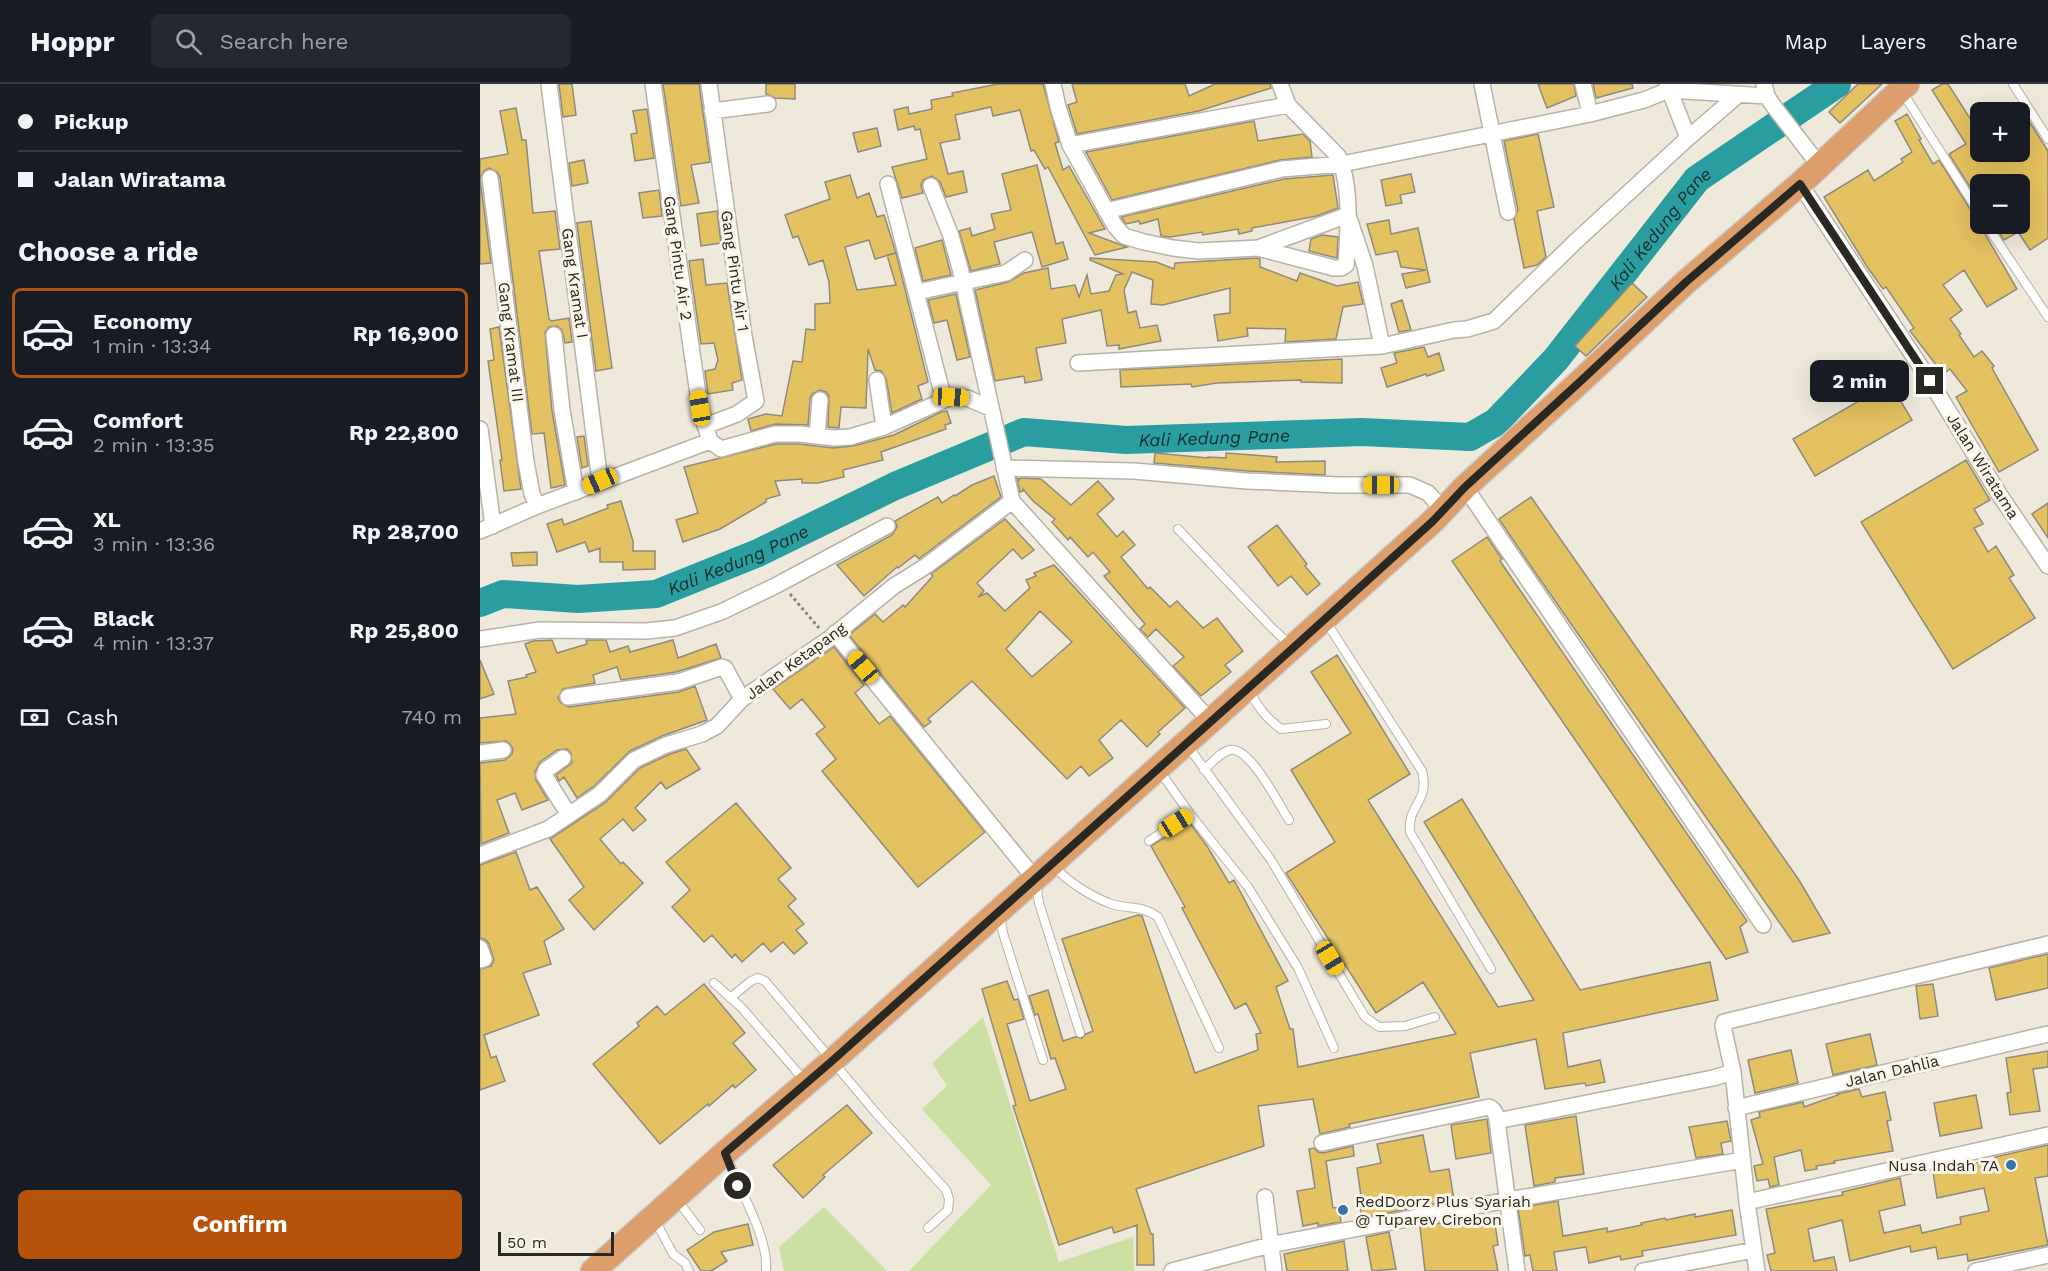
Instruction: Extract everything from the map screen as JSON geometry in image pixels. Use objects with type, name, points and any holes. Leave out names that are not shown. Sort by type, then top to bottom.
[{"type":"highway","points":[[593,1271],[832,1061],[1293,648],[1444,511],[1465,487],[1686,282],[1800,184],[1903,87]]},
{"type":"street","name":"Gang Kramat I","points":[[549,84],[600,481]]},
{"type":"street","name":"Gang Pintu Air 2","points":[[653,84],[698,396],[710,438]]},
{"type":"street","name":"Gang Pintu Air 1","points":[[709,84],[744,336],[756,401],[710,438]]},
{"type":"street","points":[[1053,84],[1070,145],[1106,211],[1118,231],[1124,236],[1143,242],[1199,251],[1258,248],[1348,215]]},
{"type":"street","points":[[1258,248],[1334,268],[1347,265],[1348,215],[1342,164],[1329,146],[1288,105],[1280,84]]},
{"type":"street","points":[[1482,84],[1509,212]]},
{"type":"street","points":[[1583,84],[1590,114]]},
{"type":"street","points":[[1106,211],[1282,169],[1342,164],[1590,114],[1644,100],[1671,86],[1738,95],[1768,95],[1819,165]]},
{"type":"street","points":[[1671,86],[1688,138]]},
{"type":"street","points":[[1078,363],[1382,346],[1467,329],[1494,321],[1583,234],[1738,95]]},
{"type":"street","points":[[712,111],[768,104]]},
{"type":"street","points":[[1070,145],[1288,105]]},
{"type":"street","name":"Gang Kramat III","points":[[490,178],[526,462],[532,494],[537,506]]},
{"type":"street","points":[[888,184],[944,400]]},
{"type":"street","name":"Jalan Wiratama","points":[[1800,184],[1930,381],[1999,494],[2048,566]]},
{"type":"street","points":[[931,186],[951,236],[964,283],[1012,501],[1210,722]]},
{"type":"street","points":[[1348,215],[1365,266],[1382,346]]},
{"type":"street","points":[[916,292],[1006,273],[1025,260]]},
{"type":"street","points":[[554,335],[562,410],[576,492]]},
{"type":"street","points":[[877,380],[884,427]]},
{"type":"street","points":[[480,429],[486,528],[710,438],[726,449],[775,434],[850,437],[884,427],[951,397],[967,398],[991,412]]},
{"type":"street","points":[[817,436],[820,400]]},
{"type":"street","points":[[1003,464],[1134,471],[1247,481],[1410,485],[1428,493],[1444,511]]},
{"type":"street","points":[[1465,487],[1763,925]]},
{"type":"street","name":"Jalan Ketapang","points":[[480,855],[548,829],[600,794],[633,760],[717,726],[742,699],[768,679],[796,663],[894,586],[926,566],[1012,501]]},
{"type":"street","points":[[480,639],[540,630],[646,631],[675,628],[720,612],[781,584],[887,526]]},
{"type":"street","points":[[832,636],[1043,872]]},
{"type":"street","points":[[568,697],[678,681],[722,667],[725,668],[742,699]]},
{"type":"street","points":[[480,753],[503,750]]},
{"type":"street","points":[[563,758],[546,770],[544,775],[569,815]]},
{"type":"street","points":[[1757,1271],[1733,1072],[1723,1026],[1726,1020],[2048,944]]},
{"type":"street","points":[[480,948],[484,959],[480,960]]},
{"type":"street","name":"Jalan Dahlia","points":[[1736,1108],[2048,1034]]},
{"type":"street","points":[[1497,1121],[1713,1078],[1733,1072]]},
{"type":"street","points":[[1322,1143],[1489,1107],[1495,1111],[1497,1121],[1517,1271]]},
{"type":"street","points":[[1747,1202],[2048,1135]]},
{"type":"street","points":[[1172,1271],[1270,1245],[1508,1200],[1743,1160]]},
{"type":"street","points":[[1265,1197],[1274,1271]]},
{"type":"street","points":[[1642,1271],[1754,1250]]},
{"type":"street","points":[[1976,1271],[2048,1255]]},
{"type":"lane","points":[[2013,84],[2048,139]]},
{"type":"lane","points":[[1903,87],[1970,198]]},
{"type":"lane","points":[[1993,234],[2048,317]]},
{"type":"lane","points":[[1178,529],[1293,648]]},
{"type":"lane","points":[[1324,619],[1422,771],[1425,782],[1424,792],[1411,815],[1410,832],[1491,969]]},
{"type":"lane","points":[[1248,688],[1259,709],[1281,729],[1326,724]]},
{"type":"lane","points":[[1186,744],[1271,860],[1365,1017],[1379,1027],[1405,1026],[1435,1017]]},
{"type":"lane","points":[[1204,770],[1224,752],[1232,749],[1240,751],[1256,768],[1289,820]]},
{"type":"lane","points":[[1158,769],[1190,814],[1248,887],[1298,968],[1334,1048]]},
{"type":"lane","points":[[1149,841],[1190,814]]},
{"type":"lane","points":[[1080,1033],[1040,903],[1043,872],[1065,878],[1110,904],[1144,909],[1158,917],[1219,1047]]},
{"type":"lane","points":[[999,911],[1003,933],[1043,1060]]},
{"type":"lane","points":[[730,998],[751,981],[758,978],[765,981],[946,1190],[949,1199],[948,1210],[928,1228]]},
{"type":"lane","points":[[714,983],[807,1083]]},
{"type":"lane","points":[[725,1153],[759,1231],[767,1257],[766,1271]]},
{"type":"lane","points":[[675,1197],[700,1230]]},
{"type":"lane","points":[[653,1216],[673,1254],[686,1263],[689,1271]]},
{"type":"path","points":[[781,584],[832,636]]},
{"type":"green space","points":[[983,1017],[1059,1262],[1133,1237],[1134,1271],[909,1271],[991,1185],[922,1109],[947,1086],[932,1063]]},
{"type":"green space","points":[[824,1207],[887,1271],[784,1271],[779,1247]]},
{"type":"building","points":[[559,84],[572,84],[576,115],[563,117]]},
{"type":"building","points":[[663,84],[699,84],[710,162],[691,165],[699,203],[681,206]]},
{"type":"building","points":[[766,84],[795,84],[795,99],[775,98],[766,94]]},
{"type":"building","points":[[998,84],[1043,84],[1059,142],[1055,143],[1063,170],[1069,166],[1105,229],[1089,233],[1127,247],[1095,255],[1048,167],[1045,169],[1034,150],[1031,151],[1020,110],[993,116],[991,107],[955,115],[960,139],[940,143],[948,174],[963,171],[967,192],[946,197],[940,182],[932,176],[923,180],[921,185],[923,193],[902,198],[892,167],[927,159],[920,129],[915,130],[914,126],[898,130],[894,110],[908,107],[909,114],[932,109],[931,100],[953,96],[952,93]]},
{"type":"building","points":[[1072,84],[1185,84],[1189,96],[1215,84],[1270,84],[1271,88],[1199,111],[1077,134],[1068,105],[1077,102]]},
{"type":"building","points":[[1538,84],[1574,84],[1576,96],[1547,108]]},
{"type":"building","points":[[1593,84],[1632,84],[1633,88],[1596,98]]},
{"type":"building","points":[[1858,84],[1882,84],[1840,123],[1829,112]]},
{"type":"building","points":[[1942,84],[1948,84],[1970,118],[1970,162],[2030,162],[2030,123],[2048,151],[2048,238],[2030,250],[2019,234],[2030,234],[2030,174],[1970,174],[1970,187],[1949,154],[1966,144],[1932,90]]},
{"type":"building","points":[[516,108],[522,140],[526,140],[533,213],[555,211],[560,249],[539,251],[549,319],[551,321],[569,318],[572,342],[565,343],[562,330],[557,326],[549,327],[545,332],[552,411],[565,485],[551,488],[544,433],[532,434],[500,177],[497,172],[489,168],[484,171],[480,179],[480,159],[508,154],[500,111]]},
{"type":"building","points":[[647,109],[654,158],[635,161],[631,134],[637,133],[633,111]]},
{"type":"building","points":[[1907,114],[1933,164],[1939,160],[1970,209],[1970,234],[1985,234],[2017,289],[1987,307],[1964,270],[1943,285],[1962,310],[1950,319],[1961,334],[1959,335],[1974,357],[1982,351],[1994,366],[1992,368],[2038,450],[1999,472],[1956,397],[1967,391],[1950,369],[1943,374],[1910,331],[1914,328],[1886,287],[1883,289],[1866,265],[1824,197],[1868,170],[1874,181],[1903,162],[1901,159],[1912,152],[1895,121]]},
{"type":"building","points":[[1254,121],[1258,141],[1303,134],[1310,141],[1312,157],[1280,160],[1112,200],[1086,152]]},
{"type":"building","points":[[877,128],[881,146],[858,152],[853,133]]},
{"type":"building","points":[[1538,134],[1554,207],[1537,211],[1546,257],[1537,265],[1524,268],[1514,219],[1518,210],[1504,141]]},
{"type":"building","points":[[584,160],[588,183],[572,186],[569,163]]},
{"type":"building","points":[[1037,165],[1056,244],[1063,242],[1068,259],[1042,267],[1032,232],[994,242],[1000,264],[971,271],[959,231],[970,228],[972,236],[995,229],[991,214],[1011,210],[1002,174]]},
{"type":"building","points":[[1411,174],[1415,192],[1400,195],[1402,203],[1386,206],[1381,180]]},
{"type":"building","points":[[850,175],[857,198],[869,193],[877,217],[884,215],[896,253],[928,382],[918,386],[922,399],[892,413],[886,378],[881,371],[875,370],[868,349],[866,408],[841,407],[839,428],[828,427],[829,396],[820,390],[812,394],[810,399],[808,425],[775,424],[751,431],[748,419],[766,414],[782,416],[793,361],[802,362],[806,329],[815,330],[815,304],[830,303],[829,282],[823,260],[809,265],[798,236],[793,238],[785,215],[830,199],[825,182]],"holes":[[[869,240],[875,259],[887,256],[896,285],[857,290],[845,247]]]},
{"type":"building","points":[[1333,175],[1338,208],[1317,216],[1252,228],[1252,231],[1239,234],[1238,229],[1203,235],[1202,232],[1170,237],[1161,236],[1158,219],[1140,224],[1139,221],[1126,224],[1121,217],[1284,179]]},
{"type":"building","points":[[480,179],[491,263],[480,264]]},
{"type":"building","points":[[659,190],[662,216],[643,218],[639,193]]},
{"type":"building","points":[[717,211],[721,243],[701,246],[697,214]]},
{"type":"building","points":[[1389,220],[1391,234],[1418,228],[1430,282],[1406,288],[1402,274],[1426,270],[1401,267],[1397,251],[1376,255],[1367,224]]},
{"type":"building","points":[[591,221],[612,368],[596,371],[577,223]]},
{"type":"building","points":[[2000,234],[2014,234],[2004,240]]},
{"type":"building","points":[[1322,235],[1338,237],[1337,258],[1309,251],[1311,239]]},
{"type":"building","points":[[942,240],[951,275],[923,281],[915,248]]},
{"type":"building","points":[[1090,258],[1156,262],[1174,269],[1175,263],[1257,258],[1260,259],[1260,267],[1297,281],[1300,273],[1337,286],[1358,282],[1363,304],[1343,307],[1336,339],[1285,342],[1286,329],[1247,328],[1248,336],[1218,341],[1214,315],[1230,313],[1230,288],[1163,305],[1151,304],[1153,280],[1132,272],[1124,290],[1128,313],[1136,311],[1140,328],[1157,325],[1161,341],[1119,349],[1119,345],[1107,346],[1101,310],[1062,319],[1066,343],[1036,348],[1042,380],[1025,383],[1024,376],[995,381],[975,290],[1008,282],[1024,273],[1048,268],[1051,289],[1075,285],[1079,297],[1087,275],[1091,294],[1109,291],[1116,275],[1123,274]]},
{"type":"building","points":[[703,259],[706,285],[727,283],[742,380],[732,383],[733,390],[708,394],[705,371],[715,369],[718,360],[714,343],[701,344],[689,261]]},
{"type":"building","points":[[1632,283],[1647,297],[1586,356],[1575,346]]},
{"type":"building","points":[[956,294],[970,357],[957,360],[947,320],[934,323],[928,300]]},
{"type":"building","points":[[1402,300],[1411,330],[1399,332],[1391,304]]},
{"type":"building","points":[[499,327],[521,489],[504,491],[500,460],[502,460],[488,361],[494,360],[490,329]]},
{"type":"building","points":[[1424,347],[1428,357],[1439,353],[1444,370],[1387,387],[1381,368],[1397,363],[1394,353]]},
{"type":"building","points":[[1342,359],[1342,383],[1301,382],[1301,380],[1217,383],[1192,387],[1191,384],[1121,387],[1120,370]]},
{"type":"building","points":[[1890,383],[1912,420],[1815,476],[1793,439]]},
{"type":"building","points":[[947,411],[951,423],[945,425],[946,429],[881,452],[883,460],[843,470],[844,477],[818,483],[802,483],[802,479],[775,481],[780,495],[766,499],[766,502],[720,529],[683,542],[676,520],[698,513],[684,467],[776,444],[833,448],[853,446],[894,435]]},
{"type":"building","points":[[584,436],[588,466],[582,468],[577,437]]},
{"type":"building","points":[[1155,453],[1226,458],[1226,453],[1277,457],[1276,462],[1325,461],[1325,475],[1154,463]]},
{"type":"building","points":[[1966,460],[1990,500],[1974,509],[1983,524],[1974,528],[1988,552],[1996,546],[2014,575],[2009,578],[2035,618],[1953,669],[1861,522]]},
{"type":"building","points":[[994,476],[1001,497],[919,559],[915,555],[897,567],[864,596],[837,565],[892,535],[897,527],[895,521],[938,497],[942,503],[972,485]]},
{"type":"building","points":[[1017,478],[1019,480],[1020,478],[1041,479],[1071,505],[1098,481],[1114,499],[1097,514],[1117,537],[1123,531],[1135,545],[1121,557],[1148,589],[1150,587],[1170,607],[1177,601],[1203,628],[1217,618],[1243,651],[1225,665],[1231,672],[1201,696],[1173,666],[1184,657],[1156,629],[1148,637],[1140,629],[1145,624],[1104,576],[1110,572],[1093,552],[1088,557],[1070,537],[1068,540],[1052,522],[1055,519],[1033,501],[1023,489],[1020,492]]},
{"type":"building","points":[[1531,497],[1799,880],[1830,933],[1793,942],[1537,575],[1499,519]]},
{"type":"building","points":[[621,501],[633,541],[633,551],[655,551],[655,569],[623,570],[623,562],[600,562],[600,548],[589,552],[585,542],[557,552],[547,524],[562,519],[564,525]]},
{"type":"building","points":[[2048,503],[2048,538],[2032,514]]},
{"type":"building","points":[[1005,519],[1034,550],[1022,559],[1013,549],[977,583],[984,591],[978,597],[987,593],[1005,611],[1030,588],[1026,580],[1036,576],[1034,573],[1054,565],[1185,708],[1158,732],[1160,734],[1147,747],[1121,720],[1099,740],[1113,758],[1089,776],[1081,766],[1067,779],[972,681],[928,719],[931,722],[924,727],[849,635],[875,614],[883,622],[903,605],[905,607],[933,576],[931,574]],"holes":[[[1040,611],[1072,642],[1032,677],[1006,649]]]},
{"type":"building","points":[[1277,525],[1320,584],[1307,595],[1291,576],[1278,586],[1248,547]]},
{"type":"building","points":[[1487,537],[1502,559],[1500,561],[1747,921],[1740,927],[1748,952],[1726,959],[1452,561]]},
{"type":"building","points":[[537,552],[537,565],[513,566],[511,553]]},
{"type":"building","points":[[552,640],[557,653],[587,644],[586,640],[606,640],[610,652],[628,646],[630,652],[673,640],[678,658],[716,644],[721,658],[676,672],[621,680],[617,667],[593,675],[595,683],[563,689],[558,698],[561,703],[569,707],[679,692],[695,686],[707,720],[662,736],[630,751],[594,786],[577,798],[564,777],[559,781],[556,775],[572,763],[571,753],[567,749],[557,750],[540,762],[535,772],[536,780],[548,800],[522,810],[515,793],[497,800],[509,833],[481,844],[480,763],[505,760],[512,754],[513,749],[506,741],[480,743],[480,718],[516,714],[508,681],[527,677],[526,675],[536,672],[525,644]]},
{"type":"building","points":[[834,647],[864,685],[855,693],[879,724],[890,716],[985,832],[918,887],[822,771],[836,759],[816,734],[825,727],[802,699],[790,709],[773,689]]},
{"type":"building","points":[[1337,655],[1410,774],[1368,800],[1498,1007],[1534,1000],[1424,822],[1462,799],[1580,990],[1710,962],[1718,1000],[1563,1033],[1568,1067],[1600,1060],[1605,1082],[1545,1089],[1536,1039],[1470,1053],[1479,1097],[1349,1124],[1350,1127],[1320,1134],[1313,1099],[1258,1106],[1264,1146],[1136,1189],[1151,1234],[1153,1234],[1154,1265],[1137,1265],[1137,1225],[1114,1233],[1112,1227],[1059,1245],[1013,1106],[1016,1105],[982,989],[1007,981],[1014,1000],[1018,999],[1024,1019],[1007,1024],[1030,1101],[1066,1089],[1055,1058],[1051,1059],[1038,1014],[1035,1015],[1029,996],[1048,990],[1063,1041],[1075,1037],[1082,1038],[1093,1031],[1062,939],[1138,915],[1142,916],[1195,1073],[1258,1050],[1256,1034],[1261,1033],[1246,1003],[1235,1009],[1182,908],[1185,907],[1151,846],[1189,822],[1207,846],[1229,883],[1234,880],[1288,981],[1276,987],[1290,1029],[1293,1029],[1298,1067],[1456,1034],[1423,982],[1376,1013],[1286,873],[1335,842],[1291,770],[1351,733],[1311,672]]},
{"type":"building","points":[[480,660],[494,694],[480,699]]},
{"type":"building","points":[[686,749],[700,769],[666,789],[661,782],[635,808],[646,820],[633,831],[623,819],[600,839],[621,864],[623,862],[643,883],[594,930],[569,900],[584,887],[550,839],[606,802],[640,768]]},
{"type":"building","points":[[736,803],[791,868],[778,879],[796,899],[788,906],[804,924],[796,930],[807,943],[794,954],[783,942],[771,952],[763,943],[742,962],[735,954],[732,958],[712,935],[704,942],[672,907],[690,890],[666,862]]},
{"type":"building","points":[[516,852],[530,890],[537,887],[564,929],[544,941],[551,964],[523,973],[539,1015],[484,1035],[491,1058],[496,1056],[505,1081],[480,1090],[480,969],[491,966],[494,960],[489,944],[480,938],[480,865]]},
{"type":"building","points":[[2048,954],[2048,988],[1996,1000],[1989,968]]},
{"type":"building","points":[[704,984],[745,1033],[733,1043],[756,1070],[735,1088],[733,1085],[709,1106],[708,1104],[660,1144],[593,1064],[639,1026],[637,1023],[657,1006],[665,1015]]},
{"type":"building","points":[[1933,984],[1938,1016],[1920,1019],[1916,986]]},
{"type":"building","points":[[1870,1034],[1877,1065],[1833,1075],[1826,1044]]},
{"type":"building","points":[[1791,1050],[1798,1083],[1755,1093],[1748,1060]]},
{"type":"building","points":[[2048,1051],[2048,1067],[2033,1069],[2040,1111],[2010,1115],[2007,1093],[2011,1092],[2006,1058]]},
{"type":"building","points":[[1859,1089],[1862,1097],[1885,1092],[1891,1120],[1887,1121],[1893,1151],[1834,1161],[1835,1163],[1816,1166],[1817,1169],[1805,1171],[1801,1150],[1774,1157],[1779,1185],[1770,1187],[1768,1179],[1757,1181],[1754,1166],[1763,1164],[1751,1120],[1760,1117],[1759,1112],[1803,1102],[1804,1107],[1837,1094]]},
{"type":"building","points":[[1976,1095],[1982,1128],[1940,1136],[1934,1103]]},
{"type":"building","points":[[847,1105],[872,1133],[823,1175],[825,1177],[803,1198],[773,1165]]},
{"type":"building","points":[[1576,1116],[1584,1174],[1555,1178],[1555,1182],[1534,1186],[1525,1125]]},
{"type":"building","points":[[1487,1119],[1491,1153],[1456,1159],[1451,1125]]},
{"type":"building","points":[[1727,1121],[1731,1141],[1721,1143],[1723,1154],[1696,1158],[1689,1127]]},
{"type":"building","points":[[1423,1135],[1430,1172],[1449,1169],[1454,1200],[1362,1218],[1357,1168],[1381,1163],[1377,1144]]},
{"type":"building","points":[[2048,1145],[2048,1176],[2035,1178],[2048,1245],[1968,1261],[1967,1254],[1938,1259],[1936,1247],[1911,1252],[1910,1246],[1850,1261],[1842,1220],[1808,1229],[1814,1261],[1834,1257],[1837,1271],[1771,1271],[1767,1255],[1775,1253],[1766,1209],[1843,1195],[1842,1192],[1900,1178],[1905,1205],[1879,1211],[1884,1233],[1920,1225],[1922,1233],[1961,1224],[1960,1217],[1989,1211],[1984,1188],[1937,1198],[1933,1172]]},
{"type":"building","points":[[1353,1146],[1354,1156],[1326,1161],[1333,1208],[1339,1207],[1341,1222],[1303,1226],[1297,1191],[1315,1188],[1309,1149],[1314,1148],[1323,1153]]},
{"type":"building","points":[[1558,1201],[1563,1236],[1607,1228],[1607,1232],[1665,1218],[1666,1220],[1695,1214],[1695,1217],[1732,1210],[1736,1235],[1642,1251],[1643,1256],[1621,1260],[1620,1256],[1589,1263],[1586,1247],[1554,1252],[1557,1271],[1533,1271],[1530,1255],[1525,1256],[1518,1208]]},
{"type":"building","points":[[1494,1216],[1498,1245],[1493,1246],[1498,1271],[1425,1271],[1420,1227]]},
{"type":"building","points":[[748,1224],[753,1245],[721,1252],[727,1261],[711,1271],[701,1271],[687,1250],[714,1232]]},
{"type":"building","points":[[1389,1232],[1396,1269],[1372,1271],[1366,1237]]},
{"type":"building","points":[[1344,1241],[1348,1271],[1287,1271],[1284,1254]]},
{"type":"waterway","name":"Kali Kedung Pane","points":[[480,603],[503,594],[578,599],[656,594],[758,553],[895,486],[1024,432],[1126,440],[1362,432],[1470,437],[1496,422],[1556,359],[1697,179],[1837,84]]},
{"type":"place","name":"Nusa Indah 7A","points":[[2011,1165]]},
{"type":"place","name":"RedDoorz Plus Syariah @ Tuparev Cirebon","points":[[1343,1210]]},
{"type":"route","points":[[738,1186],[725,1153],[832,1061],[1293,648],[1444,511],[1465,487],[1686,282],[1800,184],[1930,381]]}]
